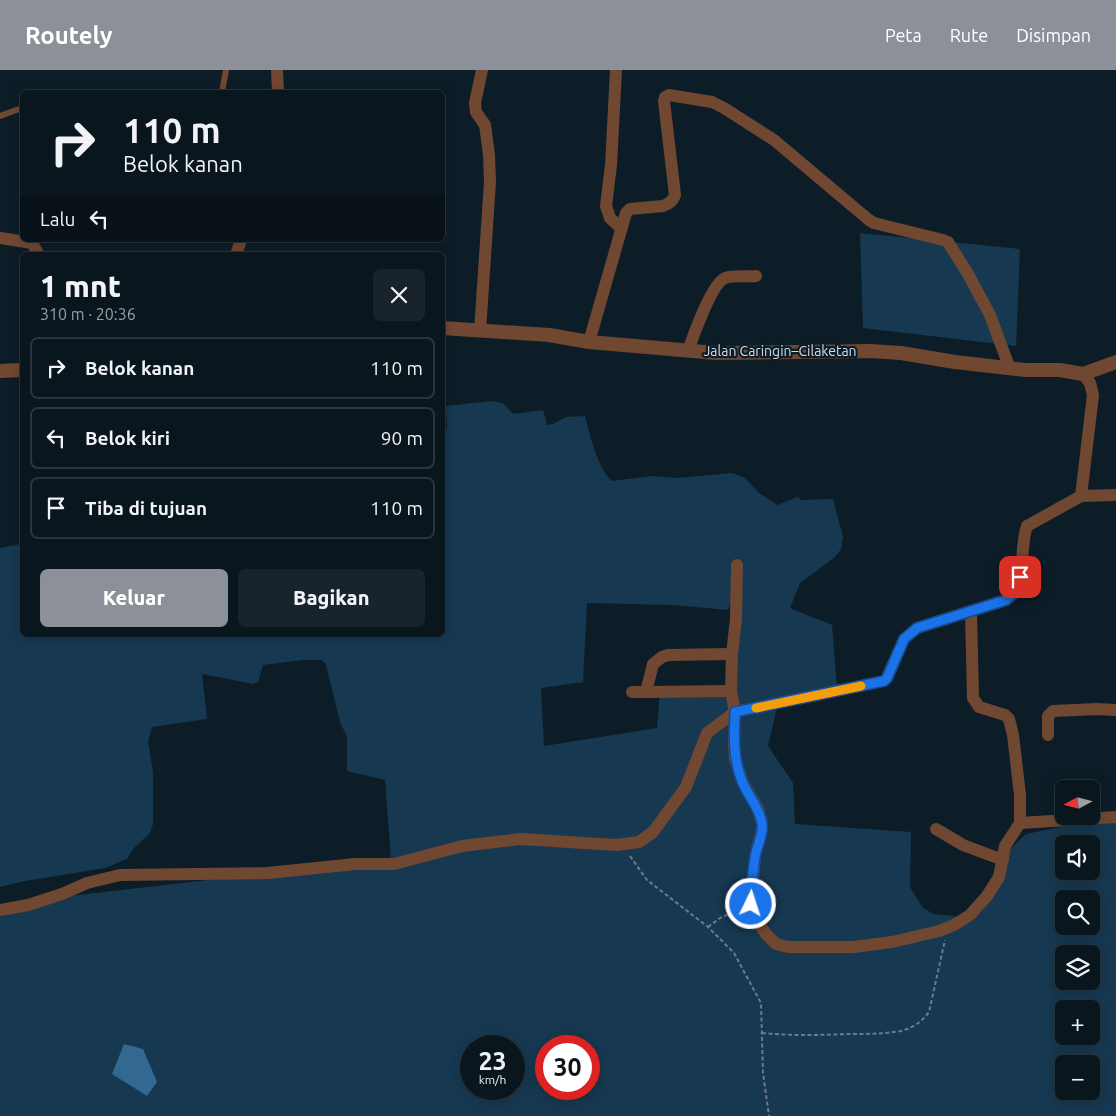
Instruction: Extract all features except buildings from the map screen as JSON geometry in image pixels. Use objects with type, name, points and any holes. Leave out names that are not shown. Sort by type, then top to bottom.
[{"type":"street","points":[[277,70],[278,90]]},
{"type":"street","points":[[480,331],[490,182],[485,125],[476,112],[475,103],[482,70]]},
{"type":"street","points":[[616,70],[611,165],[606,206],[610,218],[621,228]]},
{"type":"street","points":[[589,342],[626,213],[630,209],[663,206],[674,199],[664,101],[665,97],[669,95],[712,102],[724,108],[774,140],[874,223],[948,242],[990,315],[1010,368]]},
{"type":"street","points":[[0,238],[20,241]]},
{"type":"street","points":[[26,242],[32,243],[37,252]]},
{"type":"street","points":[[688,351],[712,293],[718,284],[725,278],[756,276]]},
{"type":"street","name":"Jalan Caringin–Cilaketan","points":[[445,328],[549,334],[589,342],[716,353],[870,351],[901,353],[955,362],[1025,370],[1060,370],[1083,374],[1116,362]]},
{"type":"street","points":[[0,371],[20,370]]},
{"type":"street","points":[[1081,496],[1093,395],[1090,383],[1083,374]]},
{"type":"street","points":[[0,910],[28,905],[62,894],[87,883],[120,874],[268,873],[355,864],[394,864],[462,846],[521,839],[616,845],[639,842],[653,832],[686,787],[707,733],[735,712],[884,681],[904,639],[917,628],[1006,600],[1016,591],[1020,577],[1024,535],[1027,526],[1081,496],[1116,495]]},
{"type":"street","points":[[737,564],[736,619],[732,654],[731,691],[735,712],[735,759],[743,783],[758,809],[762,823],[755,857],[751,904],[758,922],[766,934],[776,944],[788,947],[854,947],[892,942],[939,931],[954,925],[970,915],[987,896],[999,877],[1006,846],[1020,822],[1020,795],[1014,735],[1010,719],[1005,714],[980,707],[973,698],[971,612]]},
{"type":"street","points":[[646,692],[653,664],[662,657],[668,655],[732,654]]},
{"type":"street","points":[[632,692],[731,691]]},
{"type":"street","points":[[1048,735],[1048,716],[1053,711],[1116,710]]},
{"type":"street","points":[[1020,822],[1116,817]]},
{"type":"street","points":[[936,829],[963,845],[1003,860]]},
{"type":"lane","points":[[222,90],[226,70]]},
{"type":"lane","points":[[0,116],[20,109]]},
{"type":"path","points":[[616,845],[632,857],[648,880],[708,927],[734,953],[761,1003],[763,1073],[768,1116]]},
{"type":"path","points":[[708,927],[720,918],[751,904]]},
{"type":"path","points":[[762,1033],[802,1036],[877,1034],[902,1030],[925,1019],[929,1012],[946,937],[954,925]]},
{"type":"shaded area","points":[[860,233],[1020,249],[1016,346],[863,328]]},
{"type":"shaded area","points":[[491,401],[503,403],[513,414],[543,410],[547,425],[566,417],[585,416],[598,459],[612,481],[653,476],[678,478],[731,473],[744,477],[759,493],[777,505],[798,497],[801,500],[833,499],[843,537],[841,549],[835,557],[800,583],[790,608],[832,625],[837,688],[778,703],[768,746],[793,783],[795,824],[911,832],[910,887],[923,908],[934,914],[961,917],[981,913],[1007,852],[1026,834],[1069,825],[1100,825],[1100,823],[1116,822],[1116,1116],[0,1116],[0,904],[391,859],[385,780],[347,771],[347,737],[340,722],[326,665],[322,660],[303,660],[263,665],[258,682],[253,684],[202,674],[207,719],[152,727],[148,741],[153,772],[153,824],[150,833],[133,849],[127,859],[105,868],[0,887],[0,548],[20,544],[20,637],[445,637],[445,433],[447,428],[446,406]],"holes":[[[734,597],[728,694],[660,691],[657,728],[544,746],[541,688],[583,682],[587,603],[674,605],[728,610]]]},
{"type":"shaded area","points":[[124,1044],[143,1049],[157,1082],[147,1096],[112,1074]]},
{"type":"slow traffic","points":[[756,708],[861,686]]},
{"type":"route","points":[[751,904],[755,857],[762,823],[758,809],[743,783],[735,759],[735,712],[884,681],[904,639],[909,634],[917,628],[1006,600],[1016,591],[1020,577]]}]
